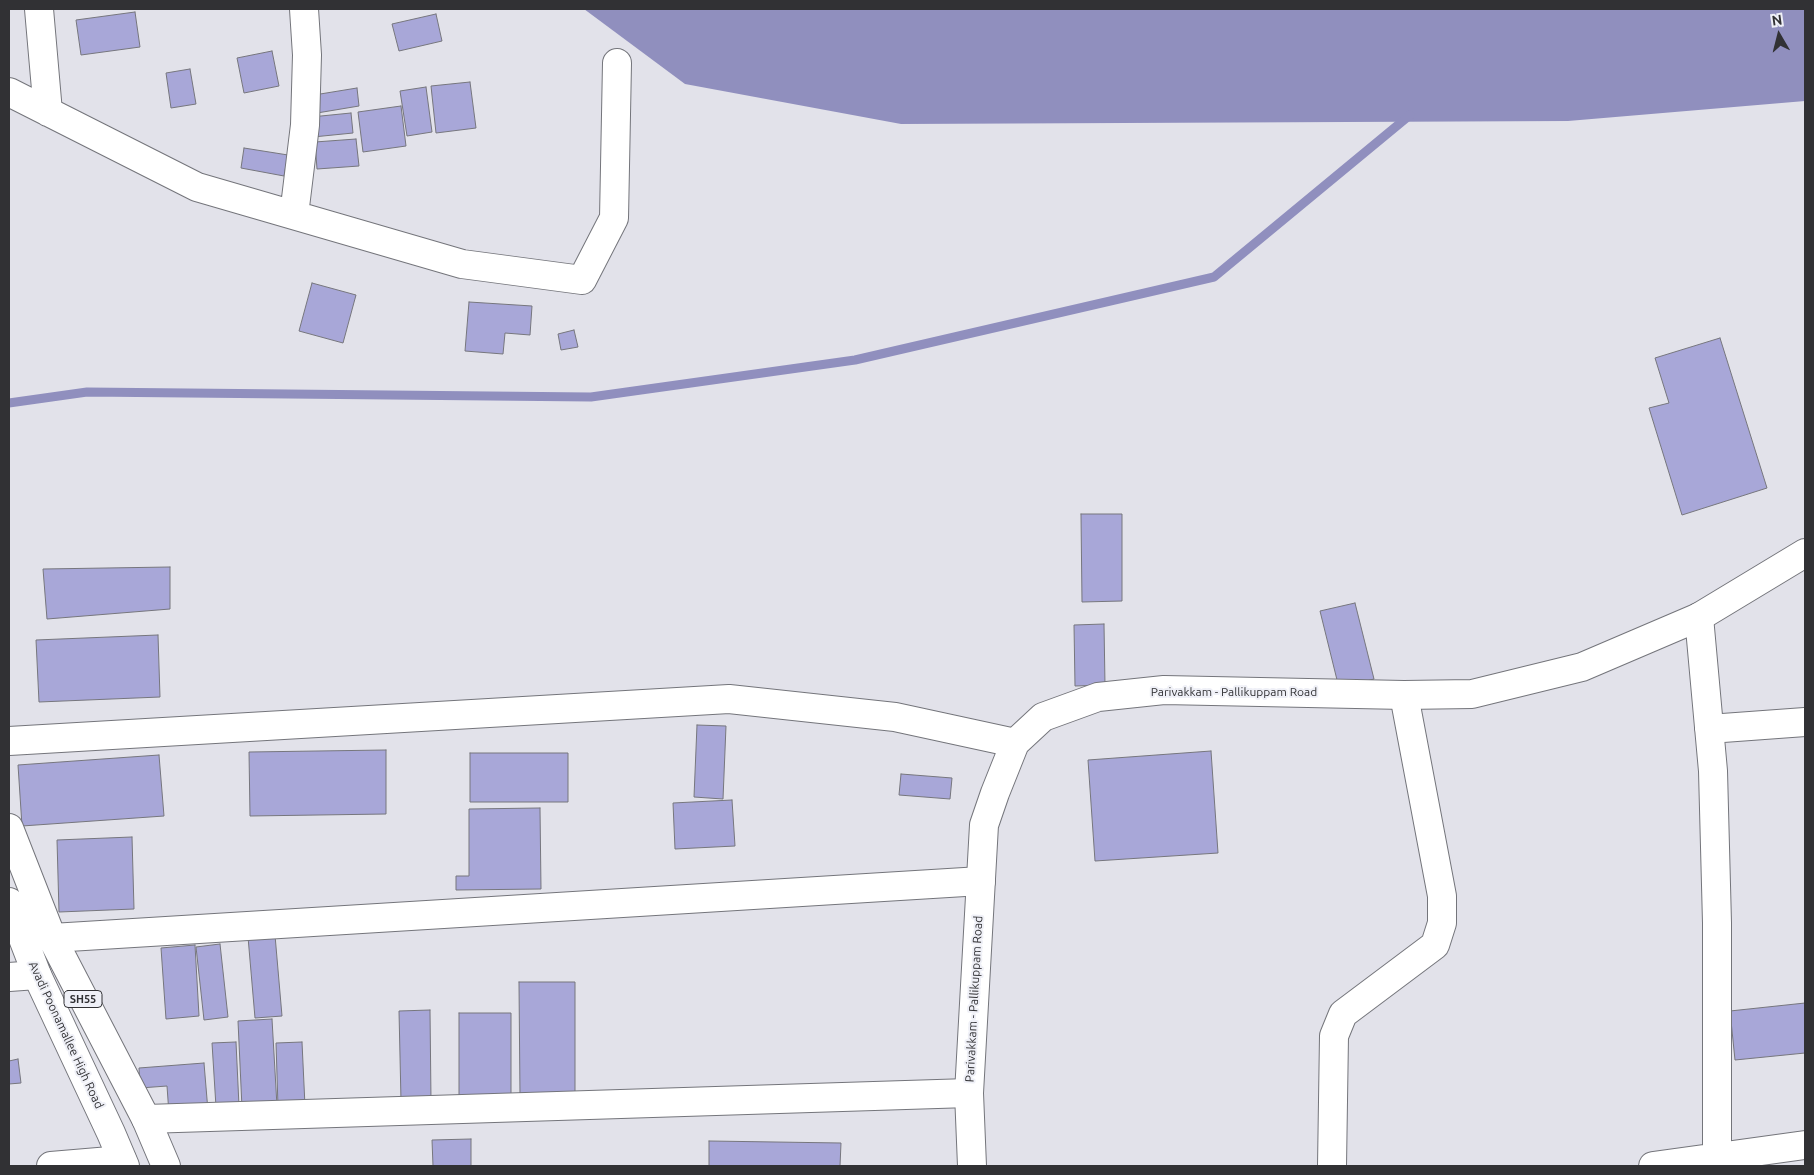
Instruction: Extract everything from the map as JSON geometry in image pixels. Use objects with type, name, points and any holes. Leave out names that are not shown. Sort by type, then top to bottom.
[{"type":"street","points":[[39,9],[48,112]]},
{"type":"street","points":[[294,216],[304,125],[307,55],[304,9]]},
{"type":"street","points":[[9,92],[197,187],[462,264],[582,280],[614,218],[617,63]]},
{"type":"street","name":"Parivakkam - Pallikuppam Road","points":[[972,1166],[969,1093],[984,825],[994,793],[1015,743],[1043,717],[1098,697],[1164,690],[1404,695],[1472,694],[1582,667],[1699,617],[1805,553]]},
{"type":"street","points":[[1699,617],[1713,771],[1717,923],[1717,1157]]},
{"type":"street","points":[[1332,1166],[1332,1059],[1334,1036],[1342,1014],[1435,945],[1442,923],[1442,896],[1404,695]]},
{"type":"street","points":[[9,741],[729,699],[895,717],[1015,743]]},
{"type":"street","points":[[1709,729],[1805,722]]},
{"type":"street","name":"SH55","points":[[9,828],[52,938],[146,1119],[166,1166]]},
{"type":"street","points":[[52,938],[981,881]]},
{"type":"street","name":"Avadi Poonamallee High Road","points":[[9,902],[36,975],[112,1133],[124,1163]]},
{"type":"street","points":[[9,977],[36,975]]},
{"type":"street","points":[[146,1119],[969,1093]]},
{"type":"street","points":[[1653,1166],[1805,1145]]},
{"type":"street","points":[[51,1166],[124,1163]]},
{"type":"water","points":[[584,9],[1805,9],[1805,101],[1568,121],[901,124],[685,84]]},
{"type":"building","points":[[135,12],[140,47],[81,55],[76,20]]},
{"type":"building","points":[[436,14],[442,41],[399,51],[392,24]]},
{"type":"building","points":[[272,51],[279,86],[244,93],[237,58]]},
{"type":"building","points":[[190,69],[196,104],[171,108],[166,73]]},
{"type":"building","points":[[470,82],[476,128],[436,133],[431,86]]},
{"type":"building","points":[[426,87],[432,132],[407,136],[400,91]]},
{"type":"building","points":[[357,88],[359,106],[311,114],[308,96]]},
{"type":"building","points":[[401,106],[406,146],[363,152],[358,112]]},
{"type":"building","points":[[351,113],[353,133],[313,137],[311,117]]},
{"type":"building","points":[[356,139],[359,166],[317,169],[315,142]]},
{"type":"building","points":[[244,148],[288,155],[284,176],[241,168]]},
{"type":"building","points":[[312,283],[356,295],[343,343],[299,331]]},
{"type":"building","points":[[469,302],[532,306],[530,335],[505,333],[503,354],[465,351]]},
{"type":"building","points":[[574,330],[578,347],[561,350],[558,334]]},
{"type":"building","points":[[1720,338],[1767,488],[1682,515],[1649,408],[1669,403],[1655,358]]},
{"type":"building","points":[[1081,514],[1122,514],[1122,601],[1082,602]]},
{"type":"building","points":[[170,567],[170,609],[47,619],[43,569]]},
{"type":"building","points":[[1355,603],[1374,679],[1339,688],[1320,611]]},
{"type":"building","points":[[1104,624],[1105,685],[1075,686],[1074,625]]},
{"type":"building","points":[[158,635],[160,697],[39,702],[36,640]]},
{"type":"building","points":[[697,725],[726,726],[723,799],[694,797]]},
{"type":"building","points":[[386,750],[386,814],[250,816],[249,752]]},
{"type":"building","points":[[1211,751],[1218,853],[1095,861],[1088,760]]},
{"type":"building","points":[[470,753],[568,753],[568,802],[470,802]]},
{"type":"building","points":[[159,755],[164,816],[22,826],[18,765]]},
{"type":"building","points":[[901,774],[952,778],[950,799],[899,795]]},
{"type":"building","points":[[732,800],[735,846],[675,849],[673,803]]},
{"type":"building","points":[[540,808],[541,889],[456,890],[456,876],[469,876],[469,809]]},
{"type":"building","points":[[132,837],[134,909],[59,912],[57,840]]},
{"type":"building","points":[[275,935],[282,1016],[255,1018],[248,937]]},
{"type":"building","points":[[220,944],[228,1017],[204,1020],[196,947]]},
{"type":"building","points":[[195,945],[199,1016],[166,1019],[161,948]]},
{"type":"building","points":[[519,982],[575,982],[575,1096],[520,1097]]},
{"type":"building","points":[[1805,1003],[1805,1053],[1735,1060],[1730,1011]]},
{"type":"building","points":[[430,1010],[431,1100],[401,1101],[399,1011]]},
{"type":"building","points":[[459,1013],[511,1013],[511,1097],[459,1097]]},
{"type":"building","points":[[272,1019],[277,1106],[242,1108],[238,1021]]},
{"type":"building","points":[[236,1042],[239,1106],[216,1107],[212,1043]]},
{"type":"building","points":[[302,1042],[305,1106],[278,1107],[276,1043]]},
{"type":"building","points":[[18,1059],[21,1083],[9,1084],[9,1061]]},
{"type":"building","points":[[204,1063],[208,1111],[169,1114],[167,1086],[140,1088],[139,1068]]},
{"type":"building","points":[[471,1139],[471,1166],[433,1166],[432,1140]]},
{"type":"building","points":[[709,1141],[841,1143],[840,1166],[709,1166]]},
{"type":"waterway","points":[[9,403],[87,392],[591,397],[855,360],[1214,277],[1410,115]]}]
